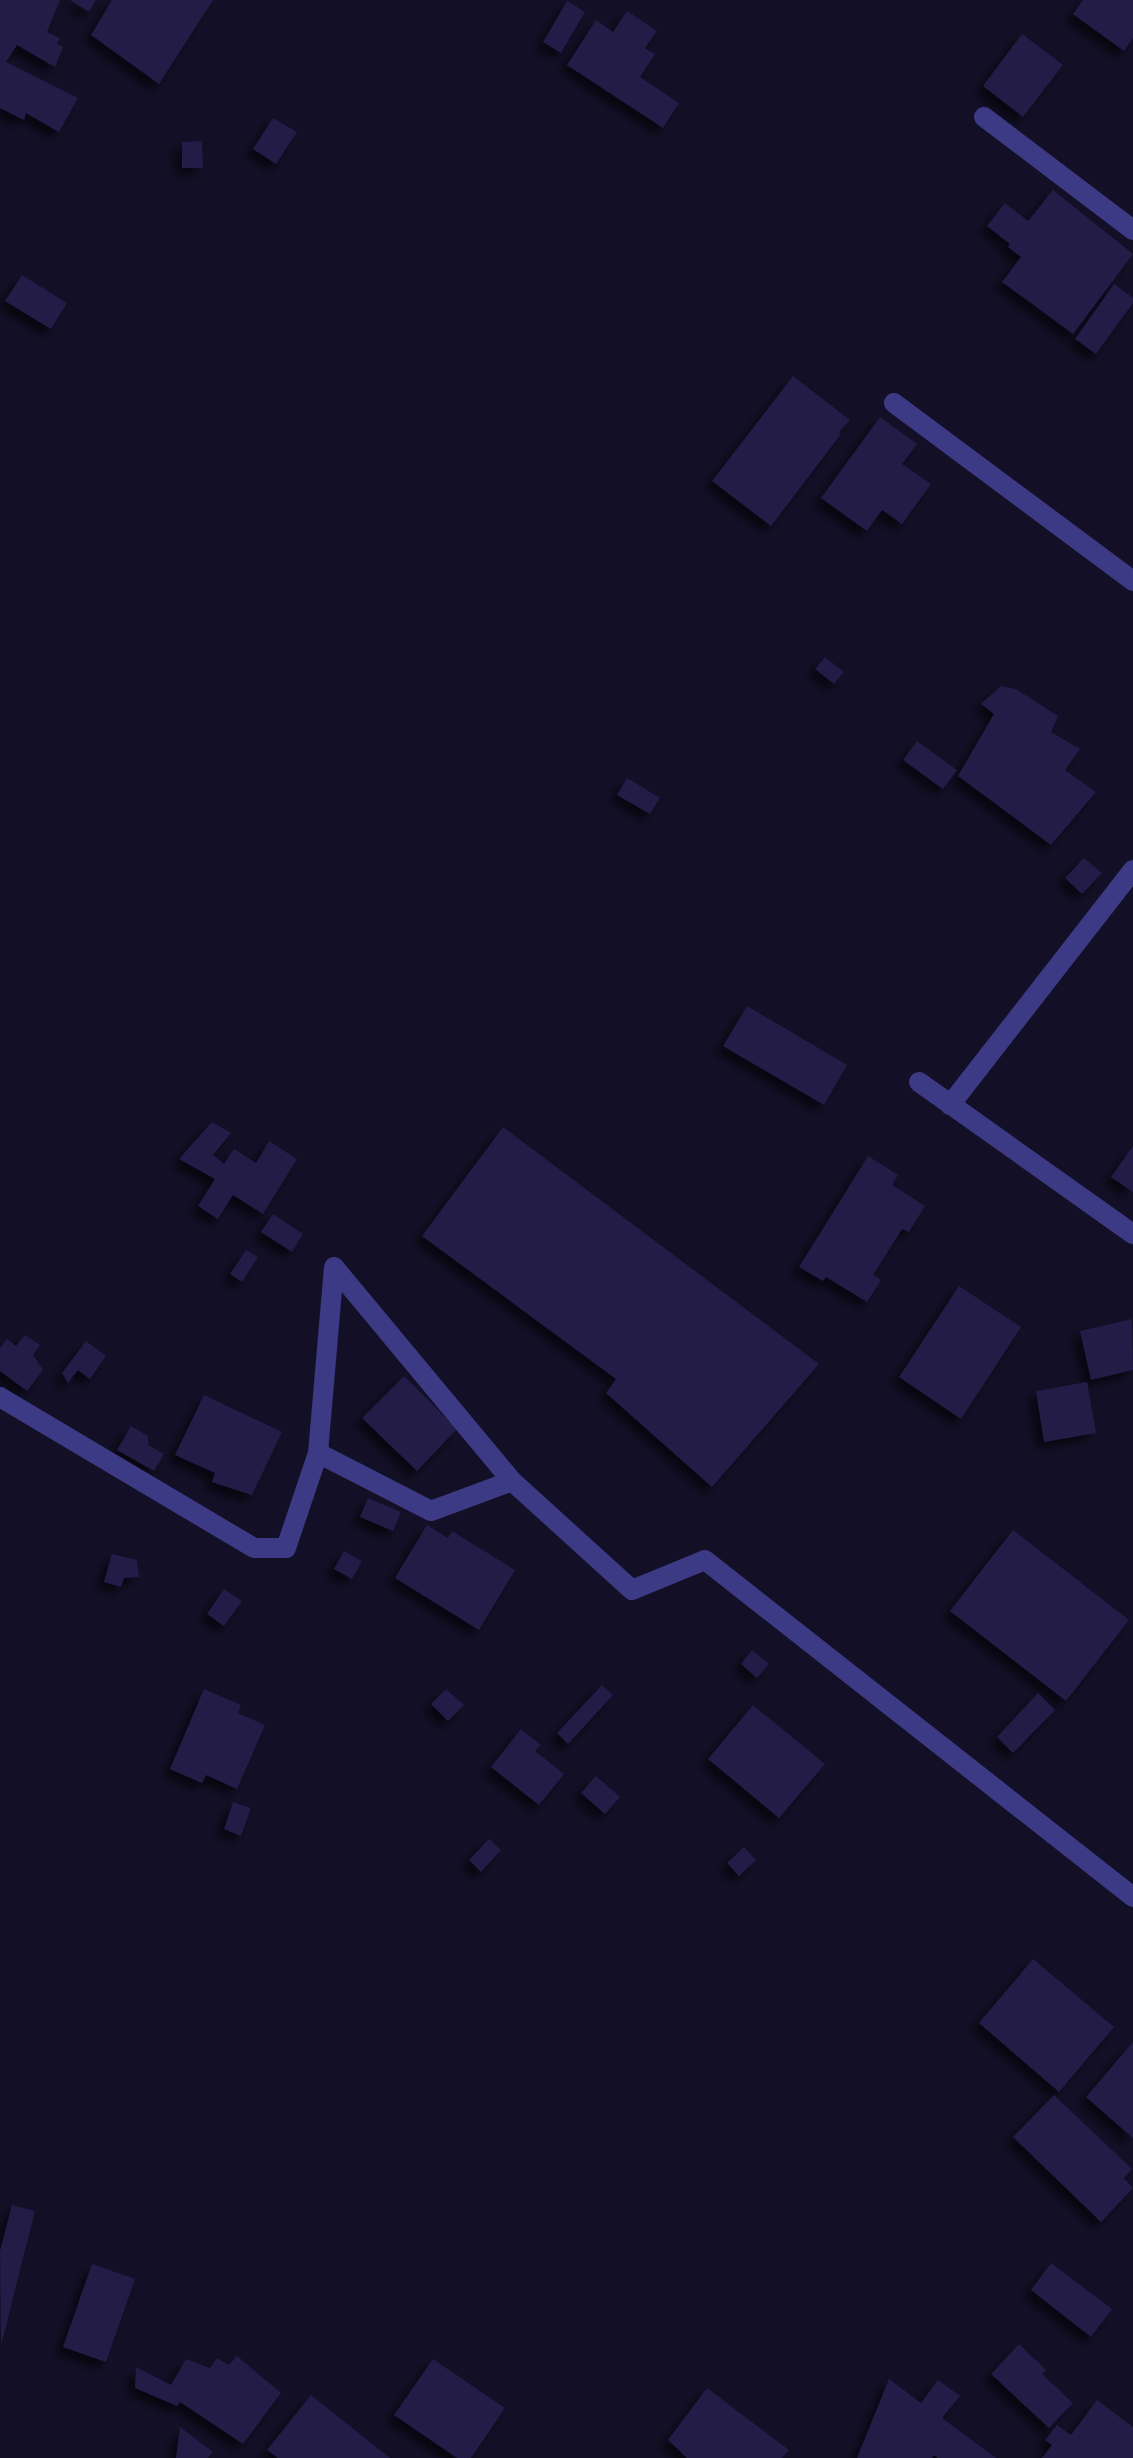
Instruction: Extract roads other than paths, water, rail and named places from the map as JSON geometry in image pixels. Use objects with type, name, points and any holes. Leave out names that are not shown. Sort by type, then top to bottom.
[{"type":"street","points":[[984,117],[1133,230]]},
{"type":"street","points":[[894,403],[1133,581]]},
{"type":"street","points":[[950,1105],[1133,870]]},
{"type":"street","points":[[919,1082],[1133,1234]]},
{"type":"street","points":[[0,1397],[254,1548],[286,1548],[318,1453],[334,1267],[512,1481],[632,1590],[705,1560],[1133,1897]]},
{"type":"street","points":[[318,1453],[431,1511],[512,1481]]}]
